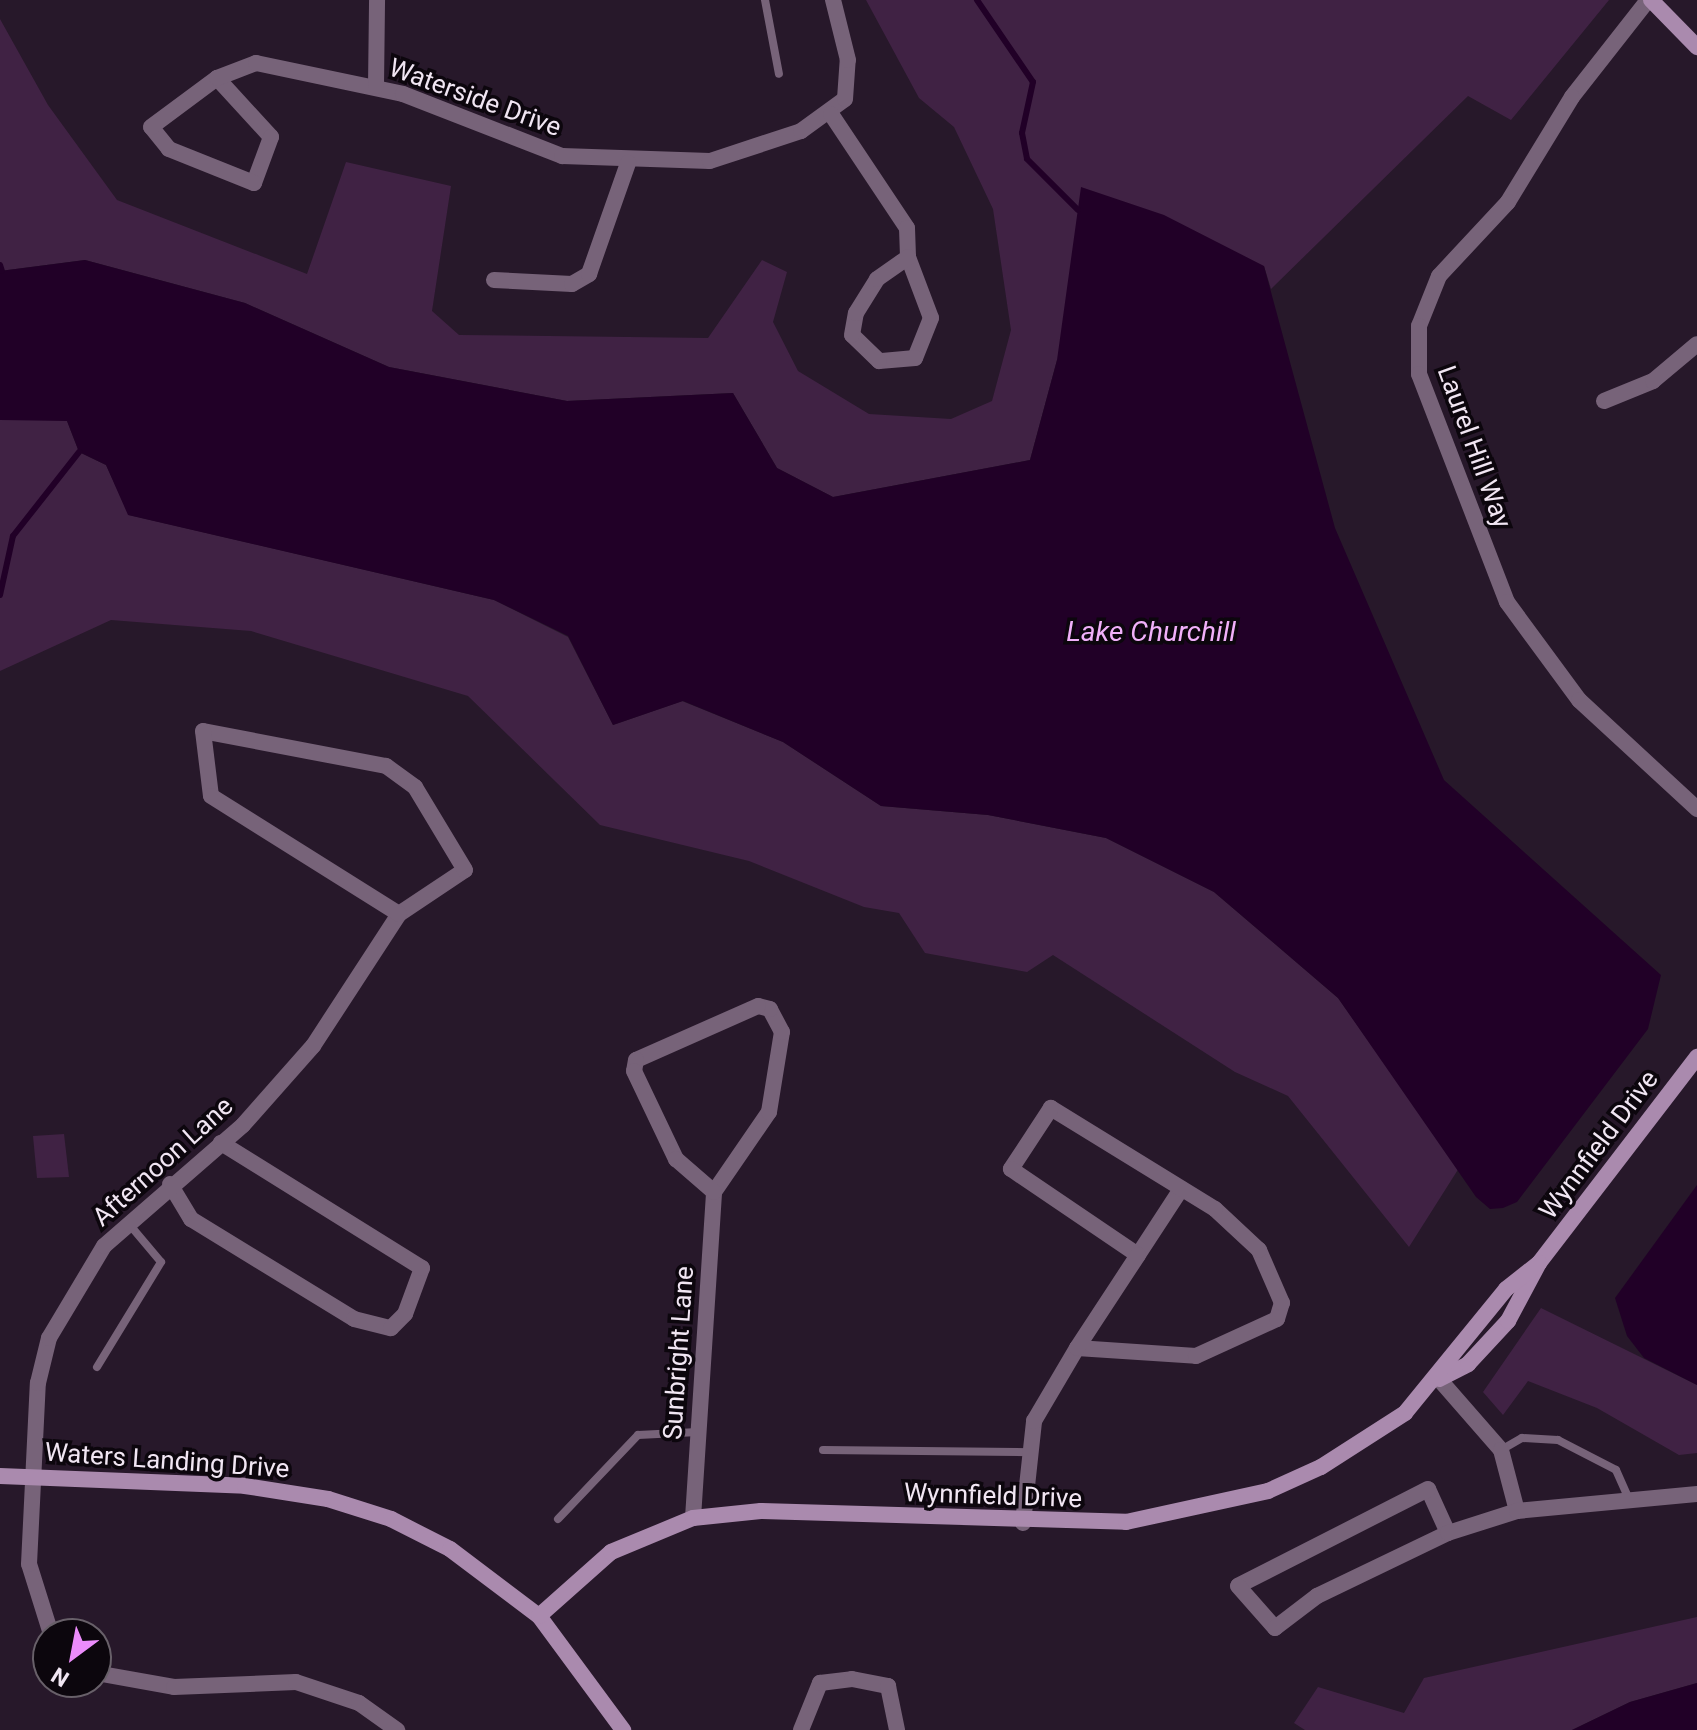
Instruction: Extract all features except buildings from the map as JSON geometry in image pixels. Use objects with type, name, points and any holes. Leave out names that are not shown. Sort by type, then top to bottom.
[{"type":"street","points":[[376,86],[377,0]]},
{"type":"street","points":[[833,0],[850,82],[831,114],[907,228],[908,257],[931,318],[927,342],[915,358],[879,361],[852,335],[856,313],[877,279],[908,257]]},
{"type":"street","points":[[1650,0],[1697,47]]},
{"type":"street","name":"Laurel Hill Way","points":[[1650,0],[1572,97],[1508,202],[1439,276],[1419,326],[1419,374],[1507,602],[1579,700],[1697,809]]},
{"type":"street","name":"Waterside Drive","points":[[217,78],[271,137],[254,183],[169,149],[151,127],[217,78],[256,63],[376,86],[562,156],[628,163],[750,153],[831,114]]},
{"type":"street","points":[[494,280],[572,284],[589,274],[628,163]]},
{"type":"street","points":[[1604,401],[1653,381],[1697,344]]},
{"type":"street","name":"Afternoon Lane","points":[[46,1618],[29,1564],[32,1476],[49,1338],[104,1246],[170,1184],[221,1143],[313,1046],[399,914],[465,870],[415,787],[386,766],[203,731],[211,796],[399,914]]},
{"type":"street","points":[[758,1006],[770,1009],[782,1032],[769,1112],[714,1192],[676,1159],[634,1071],[636,1060],[758,1006]]},
{"type":"street","name":"Wynnfield Drive","points":[[539,1616],[611,1552],[693,1518],[761,1511],[1023,1523],[1173,1517],[1268,1491],[1362,1443],[1439,1379],[1506,1289],[1539,1263],[1697,1057]]},
{"type":"street","points":[[1077,1348],[1196,1356],[1277,1319],[1280,1294],[1259,1250],[1181,1189],[1051,1108],[1011,1169],[1138,1255]]},
{"type":"street","points":[[170,1184],[191,1219],[354,1319],[391,1328],[405,1314],[422,1268],[221,1143]]},
{"type":"street","points":[[1023,1523],[1034,1421],[1077,1348],[1181,1189]]},
{"type":"street","name":"Sunbright Lane","points":[[693,1518],[714,1192]]},
{"type":"street","points":[[1439,1379],[1501,1450],[1517,1511]]},
{"type":"street","name":"Waters Landing Drive","points":[[0,1476],[245,1486],[328,1499],[450,1549],[539,1616],[623,1730]]},
{"type":"street","points":[[1448,1533],[1428,1489],[1238,1586],[1275,1628],[1317,1596],[1448,1533],[1517,1511],[1697,1494]]},
{"type":"street","points":[[112,1676],[174,1687],[296,1682],[359,1703],[397,1730]]},
{"type":"street","points":[[801,1730],[820,1683],[852,1679],[888,1686],[897,1730]]},
{"type":"lane","points":[[765,0],[779,74]]},
{"type":"lane","points":[[97,1367],[161,1262],[128,1223]]},
{"type":"lane","points":[[558,1519],[638,1435],[698,1432]]},
{"type":"lane","points":[[1501,1450],[1522,1438],[1558,1440],[1616,1470],[1630,1502]]},
{"type":"lane","points":[[823,1450],[1030,1452]]},
{"type":"shaded area","points":[[866,0],[1609,0],[1511,120],[1468,96],[1271,289],[1264,266],[1057,360],[1030,460],[833,497],[777,468],[733,393],[567,401],[389,367],[245,303],[85,260],[0,271],[0,19],[48,105],[117,200],[307,274],[346,162],[451,186],[432,311],[459,335],[708,338],[762,260],[787,272],[773,322],[798,371],[869,414],[951,419],[992,401],[1011,330],[993,209],[954,127],[919,98]]},
{"type":"shaded area","points":[[42,416],[67,421],[79,452],[106,465],[129,515],[494,600],[568,637],[613,725],[682,701],[783,742],[881,806],[988,815],[1106,838],[1214,892],[1338,998],[1459,1168],[1409,1247],[1288,1096],[1235,1072],[1053,955],[1027,972],[925,953],[899,913],[864,907],[749,861],[600,825],[468,696],[251,631],[111,620],[0,671],[0,420]]},
{"type":"shaded area","points":[[64,1134],[69,1177],[37,1178],[33,1136]]},
{"type":"shaded area","points":[[1541,1308],[1697,1385],[1697,1453],[1679,1455],[1597,1408],[1528,1381],[1503,1415],[1483,1392]]},
{"type":"shaded area","points":[[1697,1617],[1697,1683],[1630,1702],[1572,1730],[1305,1730],[1294,1723],[1318,1687],[1404,1713],[1424,1678]]},
{"type":"water","name":"Lake Churchill","points":[[1081,187],[1164,215],[1264,266],[1335,528],[1444,780],[1661,975],[1648,1029],[1517,1202],[1503,1208],[1490,1209],[1476,1197],[1338,998],[1214,892],[1106,838],[988,815],[881,806],[783,742],[683,701],[613,725],[568,636],[494,600],[128,515],[106,465],[79,452],[67,421],[0,420],[0,271],[85,260],[245,303],[389,367],[567,401],[733,393],[777,468],[833,497],[1030,460],[1057,360]]},
{"type":"water","points":[[1697,1185],[1697,1385],[1644,1358],[1627,1336],[1615,1298]]},
{"type":"water","points":[[1697,1683],[1697,1730],[1572,1730],[1630,1702]]},
{"type":"waterway","points":[[977,0],[1033,82],[1022,133],[1027,159],[1078,210]]},
{"type":"waterway","points":[[0,265],[2,271]]},
{"type":"waterway","points":[[0,595],[13,536],[79,452]]}]
